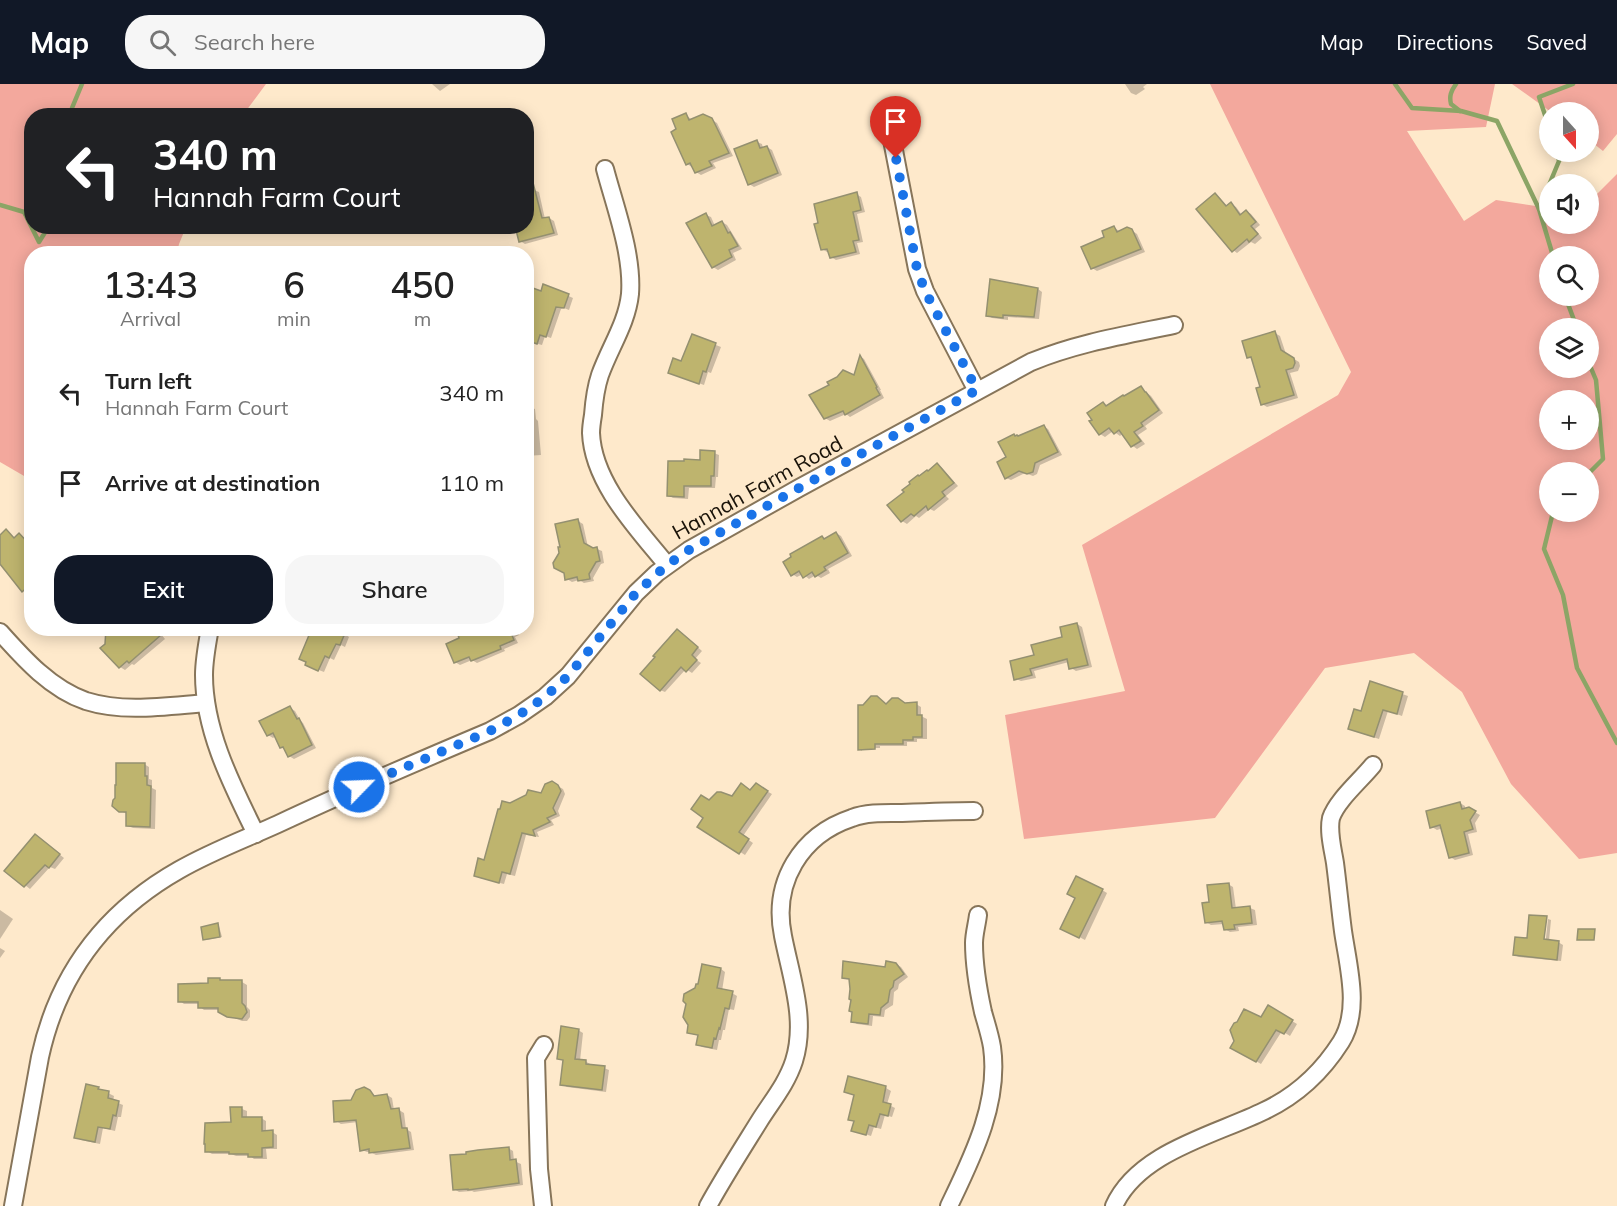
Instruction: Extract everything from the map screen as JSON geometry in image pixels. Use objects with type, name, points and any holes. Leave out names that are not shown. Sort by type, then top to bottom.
[{"type":"street","points":[[892,140],[917,269],[930,301],[977,390]]},
{"type":"street","points":[[605,169],[627,256],[630,276],[629,296],[622,326],[598,379],[591,433],[601,473],[611,491],[667,565]]},
{"type":"street","name":"Hannah Farm Road","points":[[13,1206],[44,1036],[52,1010],[69,975],[85,951],[120,912],[152,886],[181,869],[256,834],[490,731],[519,715],[545,697],[568,676],[636,593],[667,565],[689,550],[977,390],[1031,362],[1052,354],[1174,325]]},
{"type":"street","points":[[0,632],[25,660],[47,679],[68,693],[85,700],[125,707],[206,703]]},
{"type":"street","points":[[209,636],[204,675],[206,703],[212,730],[238,798],[256,834]]},
{"type":"street","points":[[1114,1206],[1127,1184],[1161,1157],[1265,1110],[1289,1096],[1310,1080],[1342,1041],[1351,1011],[1351,992],[1331,820],[1336,808],[1373,765]]},
{"type":"street","points":[[708,1206],[781,1090],[794,1061],[800,1030],[797,1000],[782,932],[780,908],[785,880],[804,849],[825,830],[853,817],[882,813],[974,811]]},
{"type":"street","points":[[949,1206],[972,1157],[991,1093],[992,1047],[975,971],[974,941],[978,915]]},
{"type":"street","points":[[543,1206],[539,1169],[536,1058],[544,1045]]},
{"type":"shaded area","points":[[0,84],[266,84],[248,108],[24,108],[24,234],[183,234],[179,246],[24,246],[24,476],[0,462]]},
{"type":"shaded area","points":[[1210,84],[1495,84],[1486,127],[1407,131],[1464,221],[1496,200],[1539,206],[1539,234],[1599,234],[1599,192],[1617,174],[1617,853],[1579,859],[1511,784],[1462,692],[1414,653],[1325,668],[1215,818],[1024,839],[1005,715],[1125,691],[1082,545],[1338,395],[1351,372]]},
{"type":"shaded area","points":[[1512,84],[1617,84],[1617,134],[1603,151],[1599,148],[1599,102],[1539,103]]},
{"type":"building","points":[[686,113],[689,120],[703,114],[712,118],[729,153],[709,161],[712,166],[695,173],[690,163],[686,165],[671,132],[676,129],[672,119]]},
{"type":"building","points":[[757,140],[760,148],[767,146],[778,173],[748,185],[734,149]]},
{"type":"building","points":[[534,187],[542,218],[549,217],[554,233],[519,242],[517,234],[534,234]]},
{"type":"building","points":[[857,192],[861,210],[853,212],[859,240],[853,241],[856,252],[830,258],[827,249],[821,250],[814,224],[818,223],[814,204]]},
{"type":"building","points":[[1215,193],[1226,206],[1231,202],[1240,215],[1246,210],[1256,222],[1251,226],[1258,234],[1249,242],[1247,239],[1232,252],[1196,209]]},
{"type":"building","points":[[706,213],[712,226],[722,221],[738,246],[729,250],[732,257],[712,268],[686,223]]},
{"type":"building","points":[[1114,226],[1117,232],[1127,227],[1132,229],[1141,249],[1091,269],[1081,247],[1104,237],[1102,231]]},
{"type":"building","points":[[990,279],[1038,288],[1034,317],[986,316]]},
{"type":"building","points":[[543,284],[569,294],[564,308],[556,307],[546,337],[540,335],[537,344],[534,343],[534,288],[541,291]]},
{"type":"building","points":[[1275,331],[1281,350],[1294,358],[1293,368],[1286,370],[1294,395],[1261,405],[1256,388],[1260,387],[1251,357],[1247,358],[1242,341]]},
{"type":"building","points":[[692,334],[716,343],[706,372],[703,371],[699,384],[668,373],[673,358],[681,361]]},
{"type":"building","points":[[860,355],[880,395],[845,415],[843,411],[824,419],[809,395],[829,385],[827,382],[837,377],[843,370],[854,375]]},
{"type":"building","points":[[1141,386],[1159,410],[1141,423],[1143,426],[1134,432],[1141,441],[1131,447],[1119,430],[1114,434],[1109,428],[1099,435],[1089,421],[1092,420],[1087,413],[1103,402],[1106,406]]},
{"type":"building","points":[[1044,425],[1058,452],[1035,463],[1033,472],[1027,474],[1019,471],[1005,479],[997,462],[1006,457],[998,442],[1014,434],[1018,436]]},
{"type":"building","points":[[700,450],[715,451],[714,476],[711,476],[711,486],[684,486],[684,497],[667,496],[668,461],[700,460]]},
{"type":"building","points":[[937,463],[954,483],[942,492],[945,496],[928,510],[926,506],[914,516],[911,514],[901,522],[887,505],[904,492],[902,490],[910,484],[909,482]]},
{"type":"building","points":[[578,519],[584,543],[593,548],[597,547],[600,561],[596,562],[589,574],[590,579],[578,581],[577,577],[565,580],[564,573],[554,568],[553,563],[559,553],[558,547],[560,547],[555,524]]},
{"type":"building","points":[[6,529],[14,538],[19,533],[24,538],[24,590],[22,592],[0,564],[0,535]]},
{"type":"building","points":[[836,532],[848,553],[824,567],[826,570],[815,577],[812,572],[803,578],[799,571],[791,576],[783,562],[791,557],[790,554],[822,536],[824,539]]},
{"type":"building","points":[[1077,623],[1088,665],[1069,669],[1067,659],[1030,669],[1032,675],[1014,680],[1010,661],[1034,655],[1031,645],[1062,637],[1060,627]]},
{"type":"building","points":[[677,629],[698,647],[692,655],[697,660],[686,672],[681,667],[660,691],[640,674]]},
{"type":"building","points":[[106,636],[160,636],[129,663],[127,661],[119,668],[100,648],[105,644]]},
{"type":"building","points":[[309,636],[344,636],[340,645],[336,644],[329,658],[325,656],[318,671],[305,665],[306,662],[299,659]]},
{"type":"building","points":[[458,636],[512,636],[514,640],[500,646],[501,649],[471,661],[469,657],[454,663],[446,644],[459,638]]},
{"type":"building","points":[[1370,681],[1403,692],[1397,714],[1383,710],[1374,737],[1348,729],[1354,709],[1361,711]]},
{"type":"building","points":[[871,696],[877,696],[886,704],[892,698],[898,698],[905,703],[917,702],[917,715],[922,715],[922,737],[903,740],[903,744],[875,744],[875,749],[858,750],[858,705],[863,705]]},
{"type":"building","points":[[290,706],[297,719],[299,718],[312,745],[288,757],[283,747],[280,748],[273,733],[267,736],[259,721]]},
{"type":"building","points":[[116,763],[145,763],[147,785],[151,786],[150,827],[126,826],[126,812],[119,812],[112,806],[115,798]]},
{"type":"building","points":[[552,781],[561,791],[553,808],[556,814],[547,818],[550,822],[533,830],[535,836],[522,833],[510,874],[502,872],[499,883],[474,876],[478,858],[484,860],[502,801],[510,803],[526,795],[528,790],[541,793],[545,784]]},
{"type":"building","points":[[741,783],[750,790],[756,783],[768,791],[739,832],[749,839],[739,854],[697,827],[703,818],[691,809],[701,795],[709,800],[717,792],[732,796]]},
{"type":"building","points":[[1460,802],[1462,809],[1469,807],[1476,811],[1470,820],[1473,829],[1464,832],[1469,853],[1449,858],[1440,825],[1430,828],[1426,811]]},
{"type":"building","points":[[35,834],[60,854],[49,868],[45,865],[24,887],[4,871]]},
{"type":"building","points":[[1076,876],[1103,889],[1079,938],[1060,929],[1075,898],[1067,894]]},
{"type":"building","points":[[1229,883],[1232,908],[1250,906],[1252,923],[1234,925],[1235,929],[1224,930],[1222,921],[1205,923],[1202,903],[1209,902],[1207,885]]},
{"type":"building","points":[[1529,915],[1547,916],[1544,939],[1559,941],[1557,960],[1513,955],[1515,937],[1527,938]]},
{"type":"building","points":[[218,923],[220,937],[203,940],[201,927]]},
{"type":"building","points":[[1578,929],[1595,929],[1594,940],[1577,940]]},
{"type":"building","points":[[843,961],[885,967],[886,961],[896,963],[904,974],[894,981],[888,1002],[881,1008],[880,1015],[869,1014],[868,1024],[851,1022],[849,979],[842,978]]},
{"type":"building","points":[[702,964],[721,968],[717,988],[733,991],[729,1009],[725,1008],[712,1048],[696,1045],[698,1035],[687,1033],[688,1025],[683,1017],[686,1004],[683,1001],[684,994],[698,984]]},
{"type":"building","points":[[208,978],[242,980],[242,1003],[247,1012],[242,1019],[227,1017],[218,1012],[218,1008],[198,1008],[198,1002],[178,1002],[178,984],[208,983]]},
{"type":"building","points":[[1268,1005],[1293,1020],[1284,1034],[1276,1030],[1256,1062],[1230,1048],[1234,1041],[1230,1030],[1244,1009],[1261,1017]]},
{"type":"building","points":[[561,1026],[579,1029],[575,1059],[586,1060],[586,1064],[605,1066],[602,1090],[560,1085],[563,1060],[557,1059]]},
{"type":"building","points":[[848,1076],[886,1086],[883,1102],[891,1104],[888,1116],[880,1114],[876,1127],[869,1125],[866,1135],[851,1131],[854,1121],[848,1120],[854,1095],[844,1092]]},
{"type":"building","points":[[86,1084],[109,1091],[108,1098],[119,1101],[110,1129],[98,1127],[95,1142],[74,1138]]},
{"type":"building","points":[[364,1087],[374,1096],[387,1094],[391,1109],[399,1108],[402,1128],[407,1128],[410,1148],[369,1153],[369,1149],[360,1151],[356,1120],[334,1122],[333,1101],[351,1100],[356,1090]]},
{"type":"building","points":[[230,1107],[242,1107],[242,1117],[262,1117],[262,1131],[273,1130],[273,1147],[262,1148],[262,1157],[248,1157],[248,1154],[229,1154],[229,1152],[205,1152],[205,1123],[231,1122]]},
{"type":"building","points":[[509,1147],[510,1160],[516,1159],[519,1183],[453,1190],[450,1155]]},
{"type":"waterway","points":[[72,108],[82,84]]},
{"type":"waterway","points":[[1395,84],[1412,108],[1461,111],[1497,121],[1539,209]]},
{"type":"waterway","points":[[1456,84],[1450,101],[1460,111]]},
{"type":"waterway","points":[[1541,102],[1539,97],[1573,84]]},
{"type":"waterway","points":[[1550,246],[1539,209],[1559,162]]},
{"type":"waterway","points":[[0,205],[24,212]]},
{"type":"waterway","points":[[35,234],[39,242],[44,234]]},
{"type":"waterway","points":[[1569,306],[1573,318]]},
{"type":"waterway","points":[[1595,378],[1603,459],[1599,463]]},
{"type":"waterway","points":[[1551,522],[1544,549],[1563,595],[1577,668],[1617,743]]},
{"type":"route","points":[[359,787],[490,731],[519,715],[545,697],[568,676],[636,593],[667,565],[689,550],[977,390],[925,291],[917,269],[896,158]]}]
